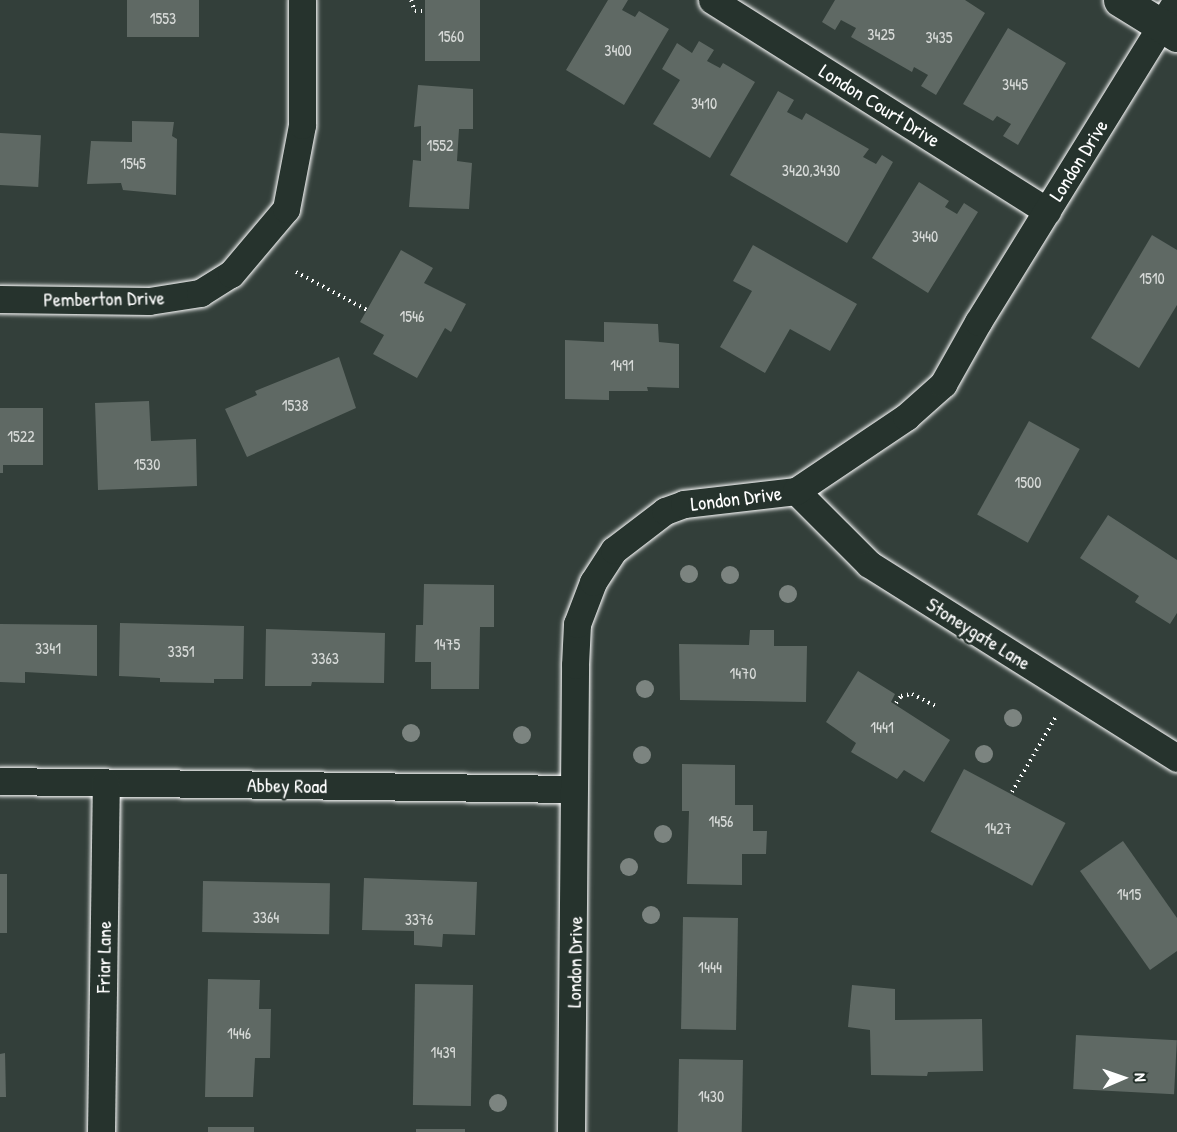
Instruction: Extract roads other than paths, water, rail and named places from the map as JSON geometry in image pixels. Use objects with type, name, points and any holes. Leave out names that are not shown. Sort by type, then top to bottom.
[{"type":"main road","points":[[1120,0],[1172,20]]},
{"type":"street","name":"Pemberton Drive","points":[[0,299],[149,301],[200,293],[231,274],[286,209],[302,125],[302,0]]},
{"type":"street","name":"London Court Drive","points":[[712,0],[1047,211]]},
{"type":"street","name":"London Drive","points":[[571,1132],[573,789],[577,624],[593,582],[614,550],[665,511],[684,504],[796,491],[906,417],[943,384],[1047,211],[1172,20]]},
{"type":"street","name":"Stoneygate Lane","points":[[796,491],[869,564],[1177,758]]},
{"type":"street","name":"Abbey Road","points":[[0,781],[573,789]]},
{"type":"street","name":"Friar Lane","points":[[101,1132],[106,783]]}]
